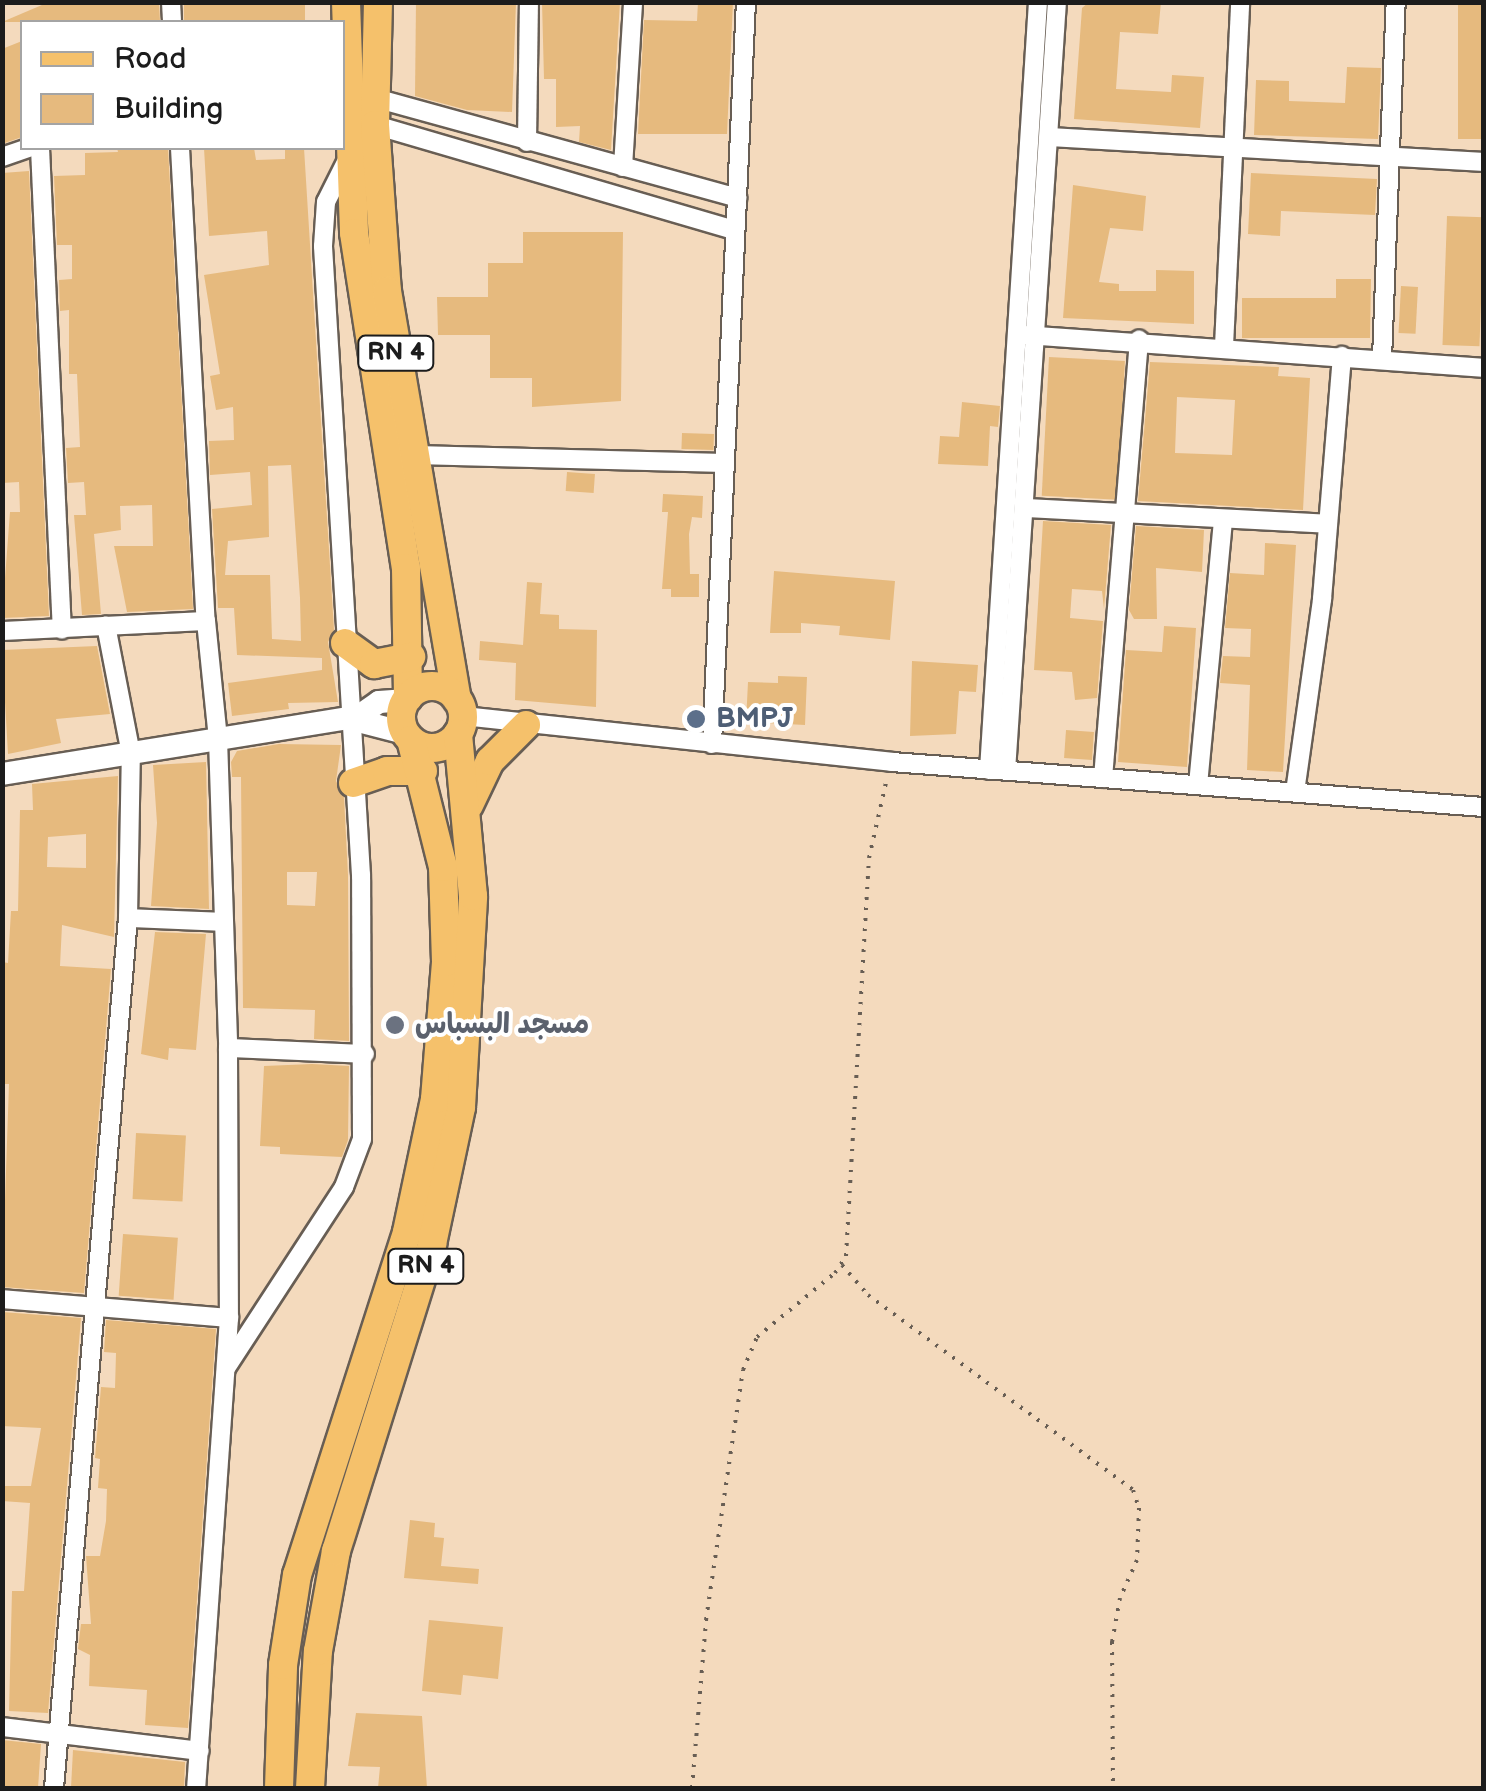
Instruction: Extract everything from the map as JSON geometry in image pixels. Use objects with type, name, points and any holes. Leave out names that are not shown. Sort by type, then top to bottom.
[{"type":"main road","name":"RN 4","points":[[345,34],[346,2]]},
{"type":"main road","name":"RN 4","points":[[310,1788],[318,1651],[333,1568],[432,1244],[461,1108],[472,968],[469,807],[459,716],[387,291],[375,111],[378,2]]},
{"type":"main road","name":"RN 4","points":[[345,84],[362,308],[406,568],[411,657],[408,699]]},
{"type":"main road","points":[[345,642],[374,664],[411,657]]},
{"type":"main road","points":[[433,686],[459,716],[436,748],[408,736],[401,716],[408,699],[433,686]]},
{"type":"main road","points":[[469,807],[490,761],[526,725]]},
{"type":"main road","name":"RN 4","points":[[278,1788],[283,1665],[298,1575],[320,1487],[407,1232],[435,1098],[445,900],[423,772],[408,736]]},
{"type":"main road","points":[[353,783],[387,772],[423,772]]},
{"type":"street","points":[[528,142],[529,2]]},
{"type":"street","points":[[623,167],[633,2]]},
{"type":"street","points":[[712,744],[746,2]]},
{"type":"street","points":[[998,770],[1026,508],[1027,335],[1038,2]]},
{"type":"street","points":[[998,770],[1027,335],[1050,137],[1057,2]]},
{"type":"street","points":[[1224,346],[1240,2]]},
{"type":"street","points":[[1382,360],[1396,2]]},
{"type":"street","points":[[375,111],[528,142],[737,198]]},
{"type":"street","points":[[375,111],[574,182],[735,230]]},
{"type":"street","points":[[1050,137],[1484,162]]},
{"type":"street","points":[[40,150],[62,629]]},
{"type":"street","points":[[180,150],[206,621],[218,738],[228,1048],[229,1318],[196,1788]]},
{"type":"street","points":[[226,1369],[354,1168],[362,1139],[365,1054],[351,718],[323,246],[326,202],[349,156]]},
{"type":"street","points":[[574,182],[579,156]]},
{"type":"street","points":[[1027,335],[1139,339],[1484,368]]},
{"type":"street","points":[[1103,778],[1139,339]]},
{"type":"street","points":[[1295,792],[1328,524],[1342,356]]},
{"type":"street","points":[[416,456],[725,464]]},
{"type":"street","points":[[1026,508],[1328,524]]},
{"type":"street","points":[[1198,785],[1224,519]]},
{"type":"street","points":[[2,631],[206,621]]},
{"type":"street","points":[[54,1788],[128,918],[131,754],[106,625]]},
{"type":"street","points":[[2,774],[351,718],[379,702],[408,699]]},
{"type":"street","points":[[459,716],[892,762],[1484,807]]},
{"type":"street","points":[[351,718],[408,736]]},
{"type":"street","points":[[128,918],[223,922]]},
{"type":"street","points":[[228,1048],[365,1054]]},
{"type":"street","points":[[2,1299],[229,1318]]},
{"type":"street","points":[[2,1727],[200,1751]]},
{"type":"path","points":[[892,762],[872,824],[842,1265],[868,1295],[1133,1490],[1139,1508],[1136,1560],[1120,1598],[1112,1642],[1112,1788]]},
{"type":"path","points":[[692,1788],[706,1620],[743,1370],[756,1336],[842,1265]]},
{"type":"building","points":[[49,2],[159,2],[160,20],[2,22]]},
{"type":"building","points":[[184,2],[305,2],[305,20],[184,20]]},
{"type":"building","points":[[416,2],[516,2],[512,112],[467,110],[415,96]]},
{"type":"building","points":[[542,2],[620,2],[611,150],[579,142],[580,126],[556,127],[556,79],[544,79]]},
{"type":"building","points":[[698,2],[733,2],[727,134],[638,134],[644,20],[697,21]]},
{"type":"building","points":[[1089,2],[1161,2],[1158,34],[1120,32],[1116,89],[1171,92],[1172,75],[1204,77],[1200,128],[1074,119],[1082,8]]},
{"type":"building","points":[[1458,2],[1484,2],[1484,139],[1458,139]]},
{"type":"building","points":[[20,42],[20,138],[2,144],[2,49]]},
{"type":"building","points":[[1347,67],[1381,68],[1378,139],[1254,135],[1256,80],[1289,81],[1289,101],[1345,103]]},
{"type":"building","points":[[168,150],[193,609],[127,612],[114,546],[153,546],[152,505],[120,506],[121,530],[94,534],[101,614],[82,615],[74,515],[86,515],[84,482],[68,483],[66,448],[80,447],[77,374],[69,374],[69,310],[60,311],[59,280],[72,279],[72,245],[57,245],[54,176],[85,175],[85,153]]},
{"type":"building","points":[[204,150],[254,150],[256,160],[285,159],[285,150],[304,150],[334,630],[328,642],[338,702],[288,703],[289,709],[232,716],[228,683],[322,670],[322,658],[237,655],[234,608],[218,608],[212,509],[252,505],[250,472],[210,475],[209,441],[234,440],[233,407],[216,410],[210,376],[220,374],[204,275],[269,265],[267,231],[209,236]],"holes":[[[291,465],[301,641],[272,639],[270,575],[225,575],[228,541],[269,537],[268,466]]]},
{"type":"building","points":[[29,171],[49,616],[2,618],[10,512],[20,512],[19,482],[2,483],[2,173]]},
{"type":"building","points":[[1251,173],[1377,179],[1375,215],[1281,211],[1280,236],[1248,234]]},
{"type":"building","points":[[1073,185],[1146,196],[1143,231],[1110,228],[1099,282],[1119,284],[1119,291],[1156,291],[1156,270],[1194,271],[1194,324],[1063,318]]},
{"type":"building","points":[[1447,216],[1484,217],[1479,346],[1442,345]]},
{"type":"building","points":[[523,232],[623,232],[621,401],[532,407],[532,378],[490,378],[490,335],[438,335],[437,297],[488,297],[488,263],[523,263]]},
{"type":"building","points":[[1336,279],[1371,279],[1370,338],[1242,338],[1242,298],[1336,298]]},
{"type":"building","points":[[1401,286],[1418,287],[1416,334],[1399,333]]},
{"type":"building","points":[[1049,357],[1125,361],[1118,500],[1042,496]]},
{"type":"building","points":[[1150,362],[1279,367],[1278,376],[1310,378],[1303,510],[1138,501]],"holes":[[[1177,397],[1235,400],[1232,455],[1175,453]]]},
{"type":"building","points":[[962,402],[1000,406],[998,427],[990,426],[988,466],[938,464],[940,436],[959,437]]},
{"type":"building","points":[[682,433],[714,434],[713,450],[681,449]]},
{"type":"building","points":[[567,472],[595,474],[594,493],[566,491]]},
{"type":"building","points":[[663,494],[703,496],[702,518],[692,517],[689,534],[690,574],[699,574],[699,597],[671,597],[671,589],[662,589],[668,512],[662,512]]},
{"type":"building","points":[[1043,521],[1111,525],[1104,609],[1102,591],[1072,589],[1070,618],[1103,621],[1097,698],[1075,700],[1072,672],[1034,670]]},
{"type":"building","points":[[1136,526],[1204,530],[1202,572],[1156,568],[1157,619],[1134,619],[1129,610]]},
{"type":"building","points":[[1265,543],[1296,545],[1283,772],[1247,770],[1250,685],[1220,683],[1223,656],[1250,657],[1251,629],[1225,628],[1230,573],[1264,575]]},
{"type":"building","points":[[774,571],[895,581],[890,640],[839,635],[840,626],[801,623],[801,633],[770,633]]},
{"type":"building","points":[[527,582],[542,583],[540,614],[559,615],[559,629],[597,630],[596,707],[515,700],[516,663],[479,660],[480,641],[523,645]]},
{"type":"building","points":[[1164,626],[1196,628],[1187,767],[1118,762],[1126,650],[1162,652]]},
{"type":"building","points":[[97,646],[110,714],[56,719],[61,743],[8,754],[2,650]]},
{"type":"building","points":[[912,661],[978,665],[976,692],[959,691],[956,734],[910,736]]},
{"type":"building","points":[[778,676],[807,677],[805,725],[746,722],[748,682],[778,683]]},
{"type":"building","points":[[1066,730],[1094,732],[1092,760],[1064,758]]},
{"type":"building","points":[[279,744],[341,745],[336,781],[344,797],[348,875],[349,1041],[314,1039],[315,1010],[243,1008],[241,777],[232,777],[231,762],[237,751]],"holes":[[[287,872],[317,872],[315,906],[287,905]]]},
{"type":"building","points":[[206,762],[209,909],[151,906],[157,823],[153,765]]},
{"type":"building","points":[[118,776],[114,937],[62,925],[60,966],[111,969],[84,1293],[2,1287],[9,1084],[2,1084],[2,962],[8,963],[11,911],[18,911],[20,810],[33,810],[32,784]],"holes":[[[86,834],[86,868],[47,867],[48,837]]]},
{"type":"building","points":[[155,932],[206,934],[196,1050],[169,1048],[168,1060],[141,1054]]},
{"type":"building","points":[[264,1066],[349,1066],[348,1140],[342,1157],[280,1154],[280,1147],[260,1146]]},
{"type":"building","points":[[136,1133],[186,1136],[182,1202],[133,1199]]},
{"type":"building","points":[[123,1234],[178,1238],[174,1300],[119,1296]]},
{"type":"building","points":[[2,1312],[81,1318],[48,1713],[9,1711],[12,1591],[24,1591],[30,1503],[2,1501],[2,1486],[31,1486],[41,1428],[2,1426]]},
{"type":"building","points":[[106,1320],[216,1329],[188,1728],[145,1725],[147,1690],[89,1686],[90,1655],[78,1649],[81,1624],[91,1624],[86,1556],[100,1556],[106,1521],[107,1489],[98,1488],[100,1459],[95,1458],[101,1387],[115,1388],[116,1353],[104,1352]]},
{"type":"building","points":[[410,1520],[435,1523],[434,1537],[444,1538],[441,1566],[479,1569],[478,1584],[404,1578]]},
{"type":"building","points":[[429,1620],[503,1627],[498,1679],[463,1675],[461,1695],[422,1691]]},
{"type":"building","points":[[356,1713],[422,1716],[427,1788],[378,1788],[380,1767],[348,1766]]},
{"type":"building","points":[[2,1740],[41,1744],[38,1788],[2,1788]]},
{"type":"building","points":[[73,1750],[185,1762],[184,1788],[71,1788]]},
{"type":"place","name":"BMPJ","points":[[696,719]]},
{"type":"place","name":"مسجد البسباس","points":[[395,1025]]}]
